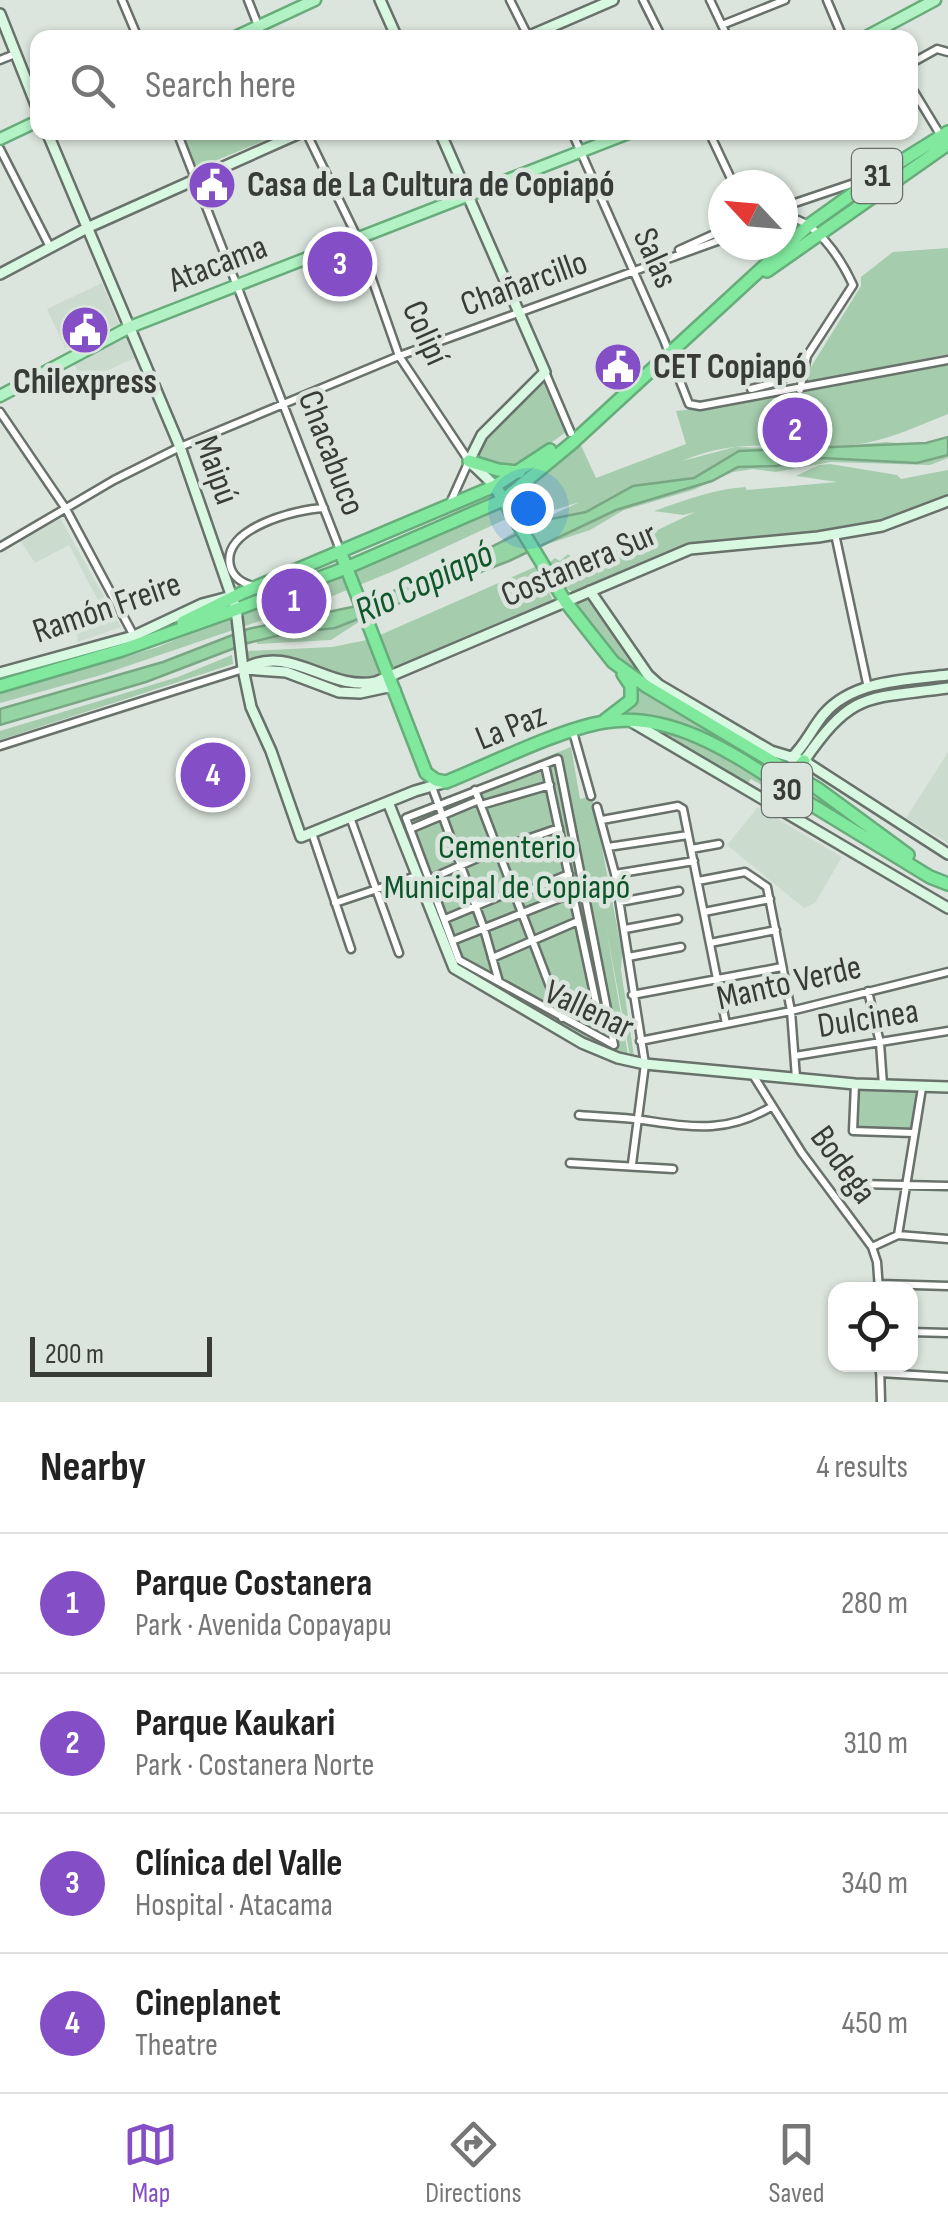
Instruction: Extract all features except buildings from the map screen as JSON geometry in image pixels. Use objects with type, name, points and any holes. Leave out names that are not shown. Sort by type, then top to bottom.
[{"type":"highway","name":"31","points":[[503,500],[572,443],[669,352],[879,175],[946,141]]},
{"type":"highway","name":"31","points":[[814,229],[946,141]]},
{"type":"highway","name":"31","points":[[495,486],[521,472],[613,402]]},
{"type":"highway","points":[[469,461],[521,472]]},
{"type":"highway","points":[[234,603],[256,587],[495,486]]},
{"type":"highway","name":"30","points":[[495,486],[566,600],[613,662],[691,714],[794,774],[943,881]]},
{"type":"highway","points":[[0,686],[159,636],[234,603],[346,568],[503,500]]},
{"type":"highway","name":"Chacabuco","points":[[340,551],[426,772]]},
{"type":"highway","points":[[601,723],[630,700],[631,686],[613,662]]},
{"type":"highway","points":[[691,714],[730,728]]},
{"type":"highway","name":"30","points":[[629,720],[681,730],[748,765],[930,877],[943,881]]},
{"type":"highway","name":"La Paz","points":[[446,782],[574,732],[601,723],[629,720]]},
{"type":"highway","points":[[748,765],[780,779],[794,774],[797,760]]},
{"type":"highway","points":[[426,772],[446,782]]},
{"type":"main road","points":[[264,30],[315,0]]},
{"type":"main road","points":[[879,30],[935,0]]},
{"type":"main road","points":[[0,140],[30,125]]},
{"type":"main road","name":"Atacama","points":[[0,396],[130,327],[609,140]]},
{"type":"street","points":[[122,0],[135,30]]},
{"type":"street","points":[[248,0],[260,30]]},
{"type":"street","points":[[380,0],[393,30]]},
{"type":"street","points":[[510,0],[524,30]]},
{"type":"street","points":[[543,30],[613,0]]},
{"type":"street","points":[[644,0],[658,30]]},
{"type":"street","points":[[710,0],[724,30]]},
{"type":"street","points":[[722,25],[785,0]]},
{"type":"street","points":[[828,0],[840,30]]},
{"type":"street","points":[[0,14],[30,90]]},
{"type":"street","points":[[918,60],[938,50],[948,52]]},
{"type":"street","points":[[0,60],[16,54]]},
{"type":"street","points":[[918,98],[946,141]]},
{"type":"street","name":"Maipú","points":[[51,140],[180,447],[234,603],[255,717],[351,949]]},
{"type":"street","name":"Chacabuco","points":[[179,140],[340,551]]},
{"type":"street","points":[[0,274],[89,227],[286,140]]},
{"type":"street","name":"Colipí","points":[[308,140],[358,238],[399,356],[469,461],[495,486]]},
{"type":"street","points":[[444,140],[570,433]]},
{"type":"street","name":"Salas","points":[[575,140],[690,405],[800,390]]},
{"type":"street","points":[[713,140],[727,170]]},
{"type":"street","points":[[0,148],[50,247]]},
{"type":"street","points":[[798,201],[879,175]]},
{"type":"street","points":[[750,388],[776,384],[790,374],[853,287],[814,229],[798,220]]},
{"type":"street","name":"Chañarcillo","points":[[632,271],[708,237]]},
{"type":"street","name":"Chañarcillo","points":[[0,547],[180,447],[399,356],[708,244]]},
{"type":"street","points":[[806,356],[800,390],[948,360]]},
{"type":"street","points":[[446,508],[482,436],[546,372]]},
{"type":"street","points":[[790,374],[802,374]]},
{"type":"street","points":[[0,412],[66,509],[134,636]]},
{"type":"street","name":"Costanera Sur","points":[[0,746],[257,662],[299,664],[354,685],[393,684],[566,600],[690,549],[882,526],[948,500]]},
{"type":"street","points":[[256,587],[240,581],[232,571],[229,558],[234,545],[276,517],[324,508]]},
{"type":"street","points":[[835,534],[868,688]]},
{"type":"street","points":[[590,591],[648,675],[730,728],[771,751],[797,760],[948,854]]},
{"type":"street","name":"Ramón Freire","points":[[2,669],[134,636],[202,604],[234,603]]},
{"type":"street","points":[[797,760],[834,705],[868,688],[948,674]]},
{"type":"street","points":[[815,736],[840,714],[865,700],[948,688]]},
{"type":"street","points":[[629,720],[948,908]]},
{"type":"street","points":[[574,732],[591,796]]},
{"type":"street","points":[[558,759],[614,1045],[459,960],[452,942],[406,818],[513,776],[558,759]]},
{"type":"street","points":[[545,765],[598,1007]]},
{"type":"street","points":[[414,791],[426,772]]},
{"type":"street","points":[[513,776],[516,794]]},
{"type":"street","name":"La Paz","points":[[306,835],[446,782]]},
{"type":"street","points":[[410,830],[480,803],[550,786]]},
{"type":"street","points":[[432,787],[484,928],[500,984]]},
{"type":"street","points":[[475,790],[562,1018]]},
{"type":"street","name":"Vallenar","points":[[388,802],[450,960],[458,971],[582,1044],[645,1064],[855,1084],[948,1087]]},
{"type":"street","points":[[602,820],[678,806],[684,809],[726,1024]]},
{"type":"street","points":[[597,807],[616,874],[645,1064],[632,1164]]},
{"type":"street","points":[[350,818],[400,953]]},
{"type":"street","points":[[430,880],[498,849],[559,828]]},
{"type":"street","points":[[608,848],[688,834]]},
{"type":"street","points":[[691,849],[720,844]]},
{"type":"street","points":[[616,874],[694,861]]},
{"type":"street","points":[[698,881],[749,873],[768,887],[791,1012],[796,1079]]},
{"type":"street","points":[[445,919],[569,874]]},
{"type":"street","points":[[335,903],[416,876]]},
{"type":"street","points":[[620,902],[679,891]]},
{"type":"street","points":[[452,942],[573,893]]},
{"type":"street","points":[[704,912],[770,899]]},
{"type":"street","points":[[625,929],[678,919]]},
{"type":"street","points":[[492,958],[578,921]]},
{"type":"street","points":[[710,942],[776,930]]},
{"type":"street","points":[[628,958],[681,948]]},
{"type":"street","points":[[632,996],[782,967]]},
{"type":"street","name":"Manto Verde","points":[[640,1041],[791,1012],[948,972]]},
{"type":"street","points":[[868,991],[880,1043],[884,1086]]},
{"type":"street","name":"Dulcinea","points":[[796,1056],[948,1031]]},
{"type":"street","name":"Bodega","points":[[753,1074],[771,1107],[872,1247],[878,1282]]},
{"type":"street","points":[[855,1084],[853,1131],[913,1133]]},
{"type":"street","points":[[898,1235],[922,1088]]},
{"type":"street","points":[[579,1115],[704,1128],[744,1122],[771,1107]]},
{"type":"street","points":[[570,1163],[673,1168]]},
{"type":"street","points":[[860,1184],[948,1186]]},
{"type":"street","points":[[872,1247],[898,1235],[948,1240]]},
{"type":"street","points":[[918,1286],[948,1286]]},
{"type":"street","points":[[918,1332],[948,1333]]},
{"type":"street","points":[[880,1372],[881,1402]]},
{"type":"street","points":[[906,1372],[948,1377]]},
{"type":"shaded area","points":[[102,283],[119,324],[65,348],[47,309]]},
{"type":"shaded area","points":[[127,335],[137,357],[93,377],[98,387],[87,391],[71,357]]},
{"type":"shaded area","points":[[59,516],[121,627],[78,642],[77,632],[109,621],[69,545],[35,563],[18,537]]},
{"type":"shaded area","points":[[948,752],[948,843],[906,818]]},
{"type":"shaded area","points":[[758,807],[842,857],[815,903],[804,908],[727,845]]},
{"type":"green space","points":[[185,140],[266,140],[200,167]]},
{"type":"green space","points":[[948,248],[948,354],[808,382],[806,375],[861,286],[861,277],[893,252]]},
{"type":"green space","points":[[948,365],[948,414],[913,428],[852,445],[737,447],[811,449],[885,442],[924,445],[948,438],[948,458],[930,465],[831,462],[776,472],[733,472],[693,490],[624,510],[590,530],[517,554],[365,618],[331,640],[257,644],[255,628],[334,619],[477,556],[514,532],[580,502],[541,514],[520,514],[509,498],[579,441],[596,478],[686,444],[676,411]]},
{"type":"green space","points":[[542,380],[566,432],[515,469],[476,457],[496,425]]},
{"type":"green space","points":[[830,464],[897,475],[901,479],[948,470],[948,499],[853,531],[719,540],[685,547],[572,592],[550,562],[555,558],[560,561],[568,554],[576,561],[609,545],[612,552],[695,512],[683,515],[654,511],[699,496],[745,487],[747,490],[837,482],[796,476]]},
{"type":"green space","points":[[498,505],[506,519],[330,597],[101,675],[0,703],[0,694],[158,647]]},
{"type":"green space","points":[[535,567],[553,600],[394,670],[380,635]]},
{"type":"green space","points":[[587,597],[656,684],[621,661],[593,632],[576,609],[576,601]]},
{"type":"green space","points":[[367,640],[381,675],[347,677],[286,660],[249,660],[247,651],[332,647]]},
{"type":"green space","points":[[232,655],[233,664],[0,740],[0,731],[178,677]]},
{"type":"green space","points":[[632,682],[779,770],[757,764],[698,732],[617,718],[632,703]]},
{"type":"green space","points":[[659,729],[707,748],[782,792],[776,793],[751,779],[746,785],[658,732]]},
{"type":"green space","name":"Cementerio Municipal de Copiapó","points":[[571,747],[580,799],[592,796],[622,952],[621,970],[634,1056],[630,1056],[606,927],[628,1055],[582,1037],[458,965],[397,817]]},
{"type":"green space","points":[[855,1084],[922,1088],[913,1133],[853,1131]]},
{"type":"water","name":"Río Copiapó","points":[[948,437],[948,455],[917,463],[822,458],[776,466],[738,467],[712,481],[616,510],[509,561],[335,628],[248,643],[146,682],[0,725],[0,709],[163,662],[248,629],[352,607],[430,577],[546,520],[586,512],[633,486],[694,478],[739,451],[926,443]]},
{"type":"place","name":"Casa de La Cultura de Copiapó","points":[[212,185]]},
{"type":"place","name":"Clínica del Valle","points":[[340,264]]},
{"type":"place","name":"Chilexpress","points":[[85,330]]},
{"type":"place","name":"CET Copiapó","points":[[618,367]]},
{"type":"place","name":"Parque Kaukari","points":[[795,430]]},
{"type":"place","name":"Parque Costanera","points":[[294,601]]},
{"type":"place","name":"Cineplanet","points":[[213,775]]}]
